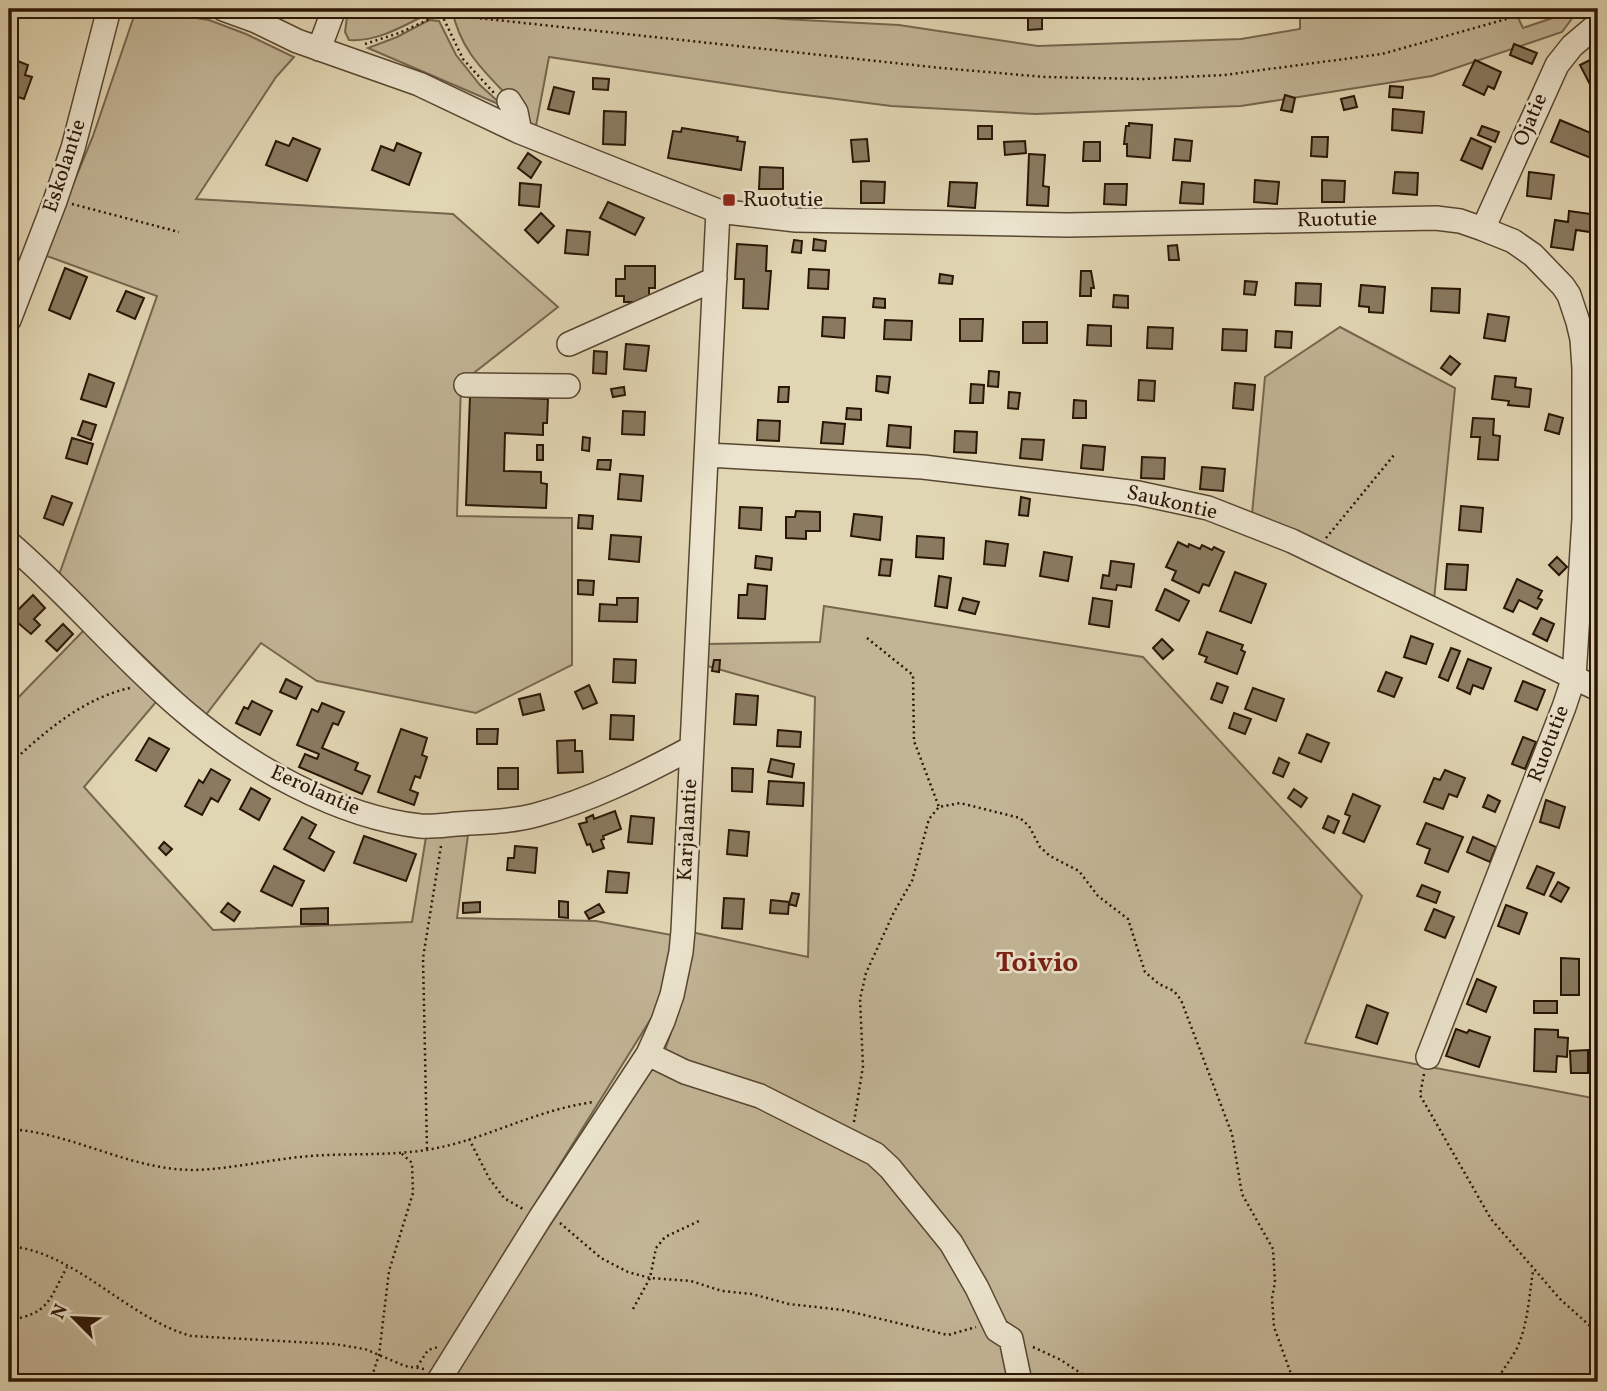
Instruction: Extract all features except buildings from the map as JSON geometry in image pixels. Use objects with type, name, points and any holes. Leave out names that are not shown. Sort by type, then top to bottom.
[{"type":"street","name":"Eskolantie","points":[[9,317],[73,148],[109,9]]},
{"type":"street","name":"Ruotutie","points":[[223,9],[320,49],[419,84],[520,132],[718,211],[796,220],[1068,225],[1436,218],[1460,221],[1483,229],[1513,241],[1533,255],[1569,295],[1583,340],[1591,397],[1574,677],[1428,1057]]},
{"type":"street","points":[[320,49],[334,9]]},
{"type":"street","name":"Ojatie","points":[[1483,229],[1557,65],[1572,47],[1598,24]]},
{"type":"street","points":[[509,101],[516,111],[520,132]]},
{"type":"street","name":"Karjalantie","points":[[441,1377],[648,1054],[673,995],[681,953],[708,455],[718,211]]},
{"type":"street","points":[[569,344],[715,279]]},
{"type":"street","points":[[466,385],[568,386]]},
{"type":"street","name":"Saukontie","points":[[708,455],[920,467],[1138,493],[1208,508],[1292,541],[1598,689]]},
{"type":"street","name":"Eerolantie","points":[[9,543],[183,711],[221,741],[297,787],[390,821],[422,827],[533,816],[580,802],[635,778],[691,748]]},
{"type":"street","points":[[648,1054],[685,1072],[760,1096],[875,1154],[890,1168],[951,1243],[997,1329],[1011,1339],[1020,1382]]},
{"type":"path","points":[[439,9],[463,59],[494,93],[509,101]]},
{"type":"path","points":[[364,44],[399,33],[442,14],[942,68],[1045,77],[1143,79],[1237,73],[1382,54],[1542,9]]},
{"type":"path","points":[[55,201],[179,232]]},
{"type":"path","points":[[1318,554],[1327,536],[1394,455]]},
{"type":"path","points":[[867,638],[913,675],[914,741],[939,807]]},
{"type":"path","points":[[9,765],[28,747],[78,710],[109,692],[154,682]]},
{"type":"path","points":[[851,1143],[863,1066],[860,999],[866,974],[894,912],[912,881],[929,819],[939,807],[960,803],[1020,818],[1029,826],[1040,847],[1049,856],[1079,872],[1098,896],[1128,919],[1145,972],[1158,984],[1174,991],[1181,1000],[1232,1134],[1242,1194],[1273,1249],[1274,1327],[1294,1382]]},
{"type":"path","points":[[427,1150],[424,958],[444,825]]},
{"type":"path","points":[[1428,1057],[1420,1095],[1491,1219],[1560,1299],[1598,1333]]},
{"type":"path","points":[[9,1129],[35,1131],[71,1140],[158,1167],[191,1170],[308,1156],[427,1150],[469,1139],[544,1111],[569,1105],[617,1100]]},
{"type":"path","points":[[469,1139],[489,1178],[504,1198],[543,1214],[601,1258],[628,1272],[650,1278],[691,1281],[722,1291],[752,1294],[789,1304],[843,1310],[948,1335],[975,1327],[997,1329]]},
{"type":"path","points":[[370,1382],[379,1355],[389,1271],[413,1193],[412,1163],[400,1152]]},
{"type":"path","points":[[633,1309],[650,1278],[656,1248],[664,1237],[699,1221]]},
{"type":"path","points":[[9,1246],[43,1255],[67,1267],[170,1330],[191,1336],[334,1344],[365,1349],[405,1366],[441,1377]]},
{"type":"path","points":[[9,1320],[30,1317],[47,1306],[67,1267]]},
{"type":"path","points":[[1496,1382],[1501,1370],[1516,1350],[1526,1322],[1533,1269]]},
{"type":"path","points":[[1046,1352],[1094,1382]]},
{"type":"shaded area","points":[[348,9],[432,9],[430,13],[391,32],[371,38],[349,40],[345,32]]},
{"type":"shaded area","points":[[452,9],[692,9],[783,19],[899,25],[1038,46],[1241,39],[1300,29],[1300,9],[1514,9],[1523,28],[1579,9],[1562,32],[1432,76],[1241,106],[1035,114],[891,106],[549,57],[536,126],[520,118],[519,108],[469,52],[456,25]]},
{"type":"shaded area","points":[[144,10],[209,20],[294,57],[276,77],[196,199],[453,214],[558,307],[461,383],[457,516],[572,518],[572,665],[476,713],[317,681],[261,643],[205,716],[59,575],[157,296],[44,255],[93,136],[133,19]]},
{"type":"shaded area","points":[[429,20],[439,21],[456,55],[480,85],[503,106],[368,48],[397,37]]},
{"type":"shaded area","points":[[1340,327],[1455,388],[1434,600],[1252,514],[1265,377]]},
{"type":"shaded area","points":[[824,606],[1143,657],[1362,896],[1305,1043],[1598,1099],[1598,1382],[448,1382],[666,1047],[683,996],[691,932],[808,957],[815,697],[704,665],[707,644],[820,642]]},
{"type":"shaded area","points":[[89,625],[156,702],[84,787],[213,930],[412,922],[426,837],[468,835],[457,918],[596,921],[677,936],[670,967],[652,1017],[424,1382],[9,1382],[9,707]]},
{"type":"place","name":"Ruotutie","points":[[729,200]]},
{"type":"district","name":"Toivio","points":[[1037,963]]}]
